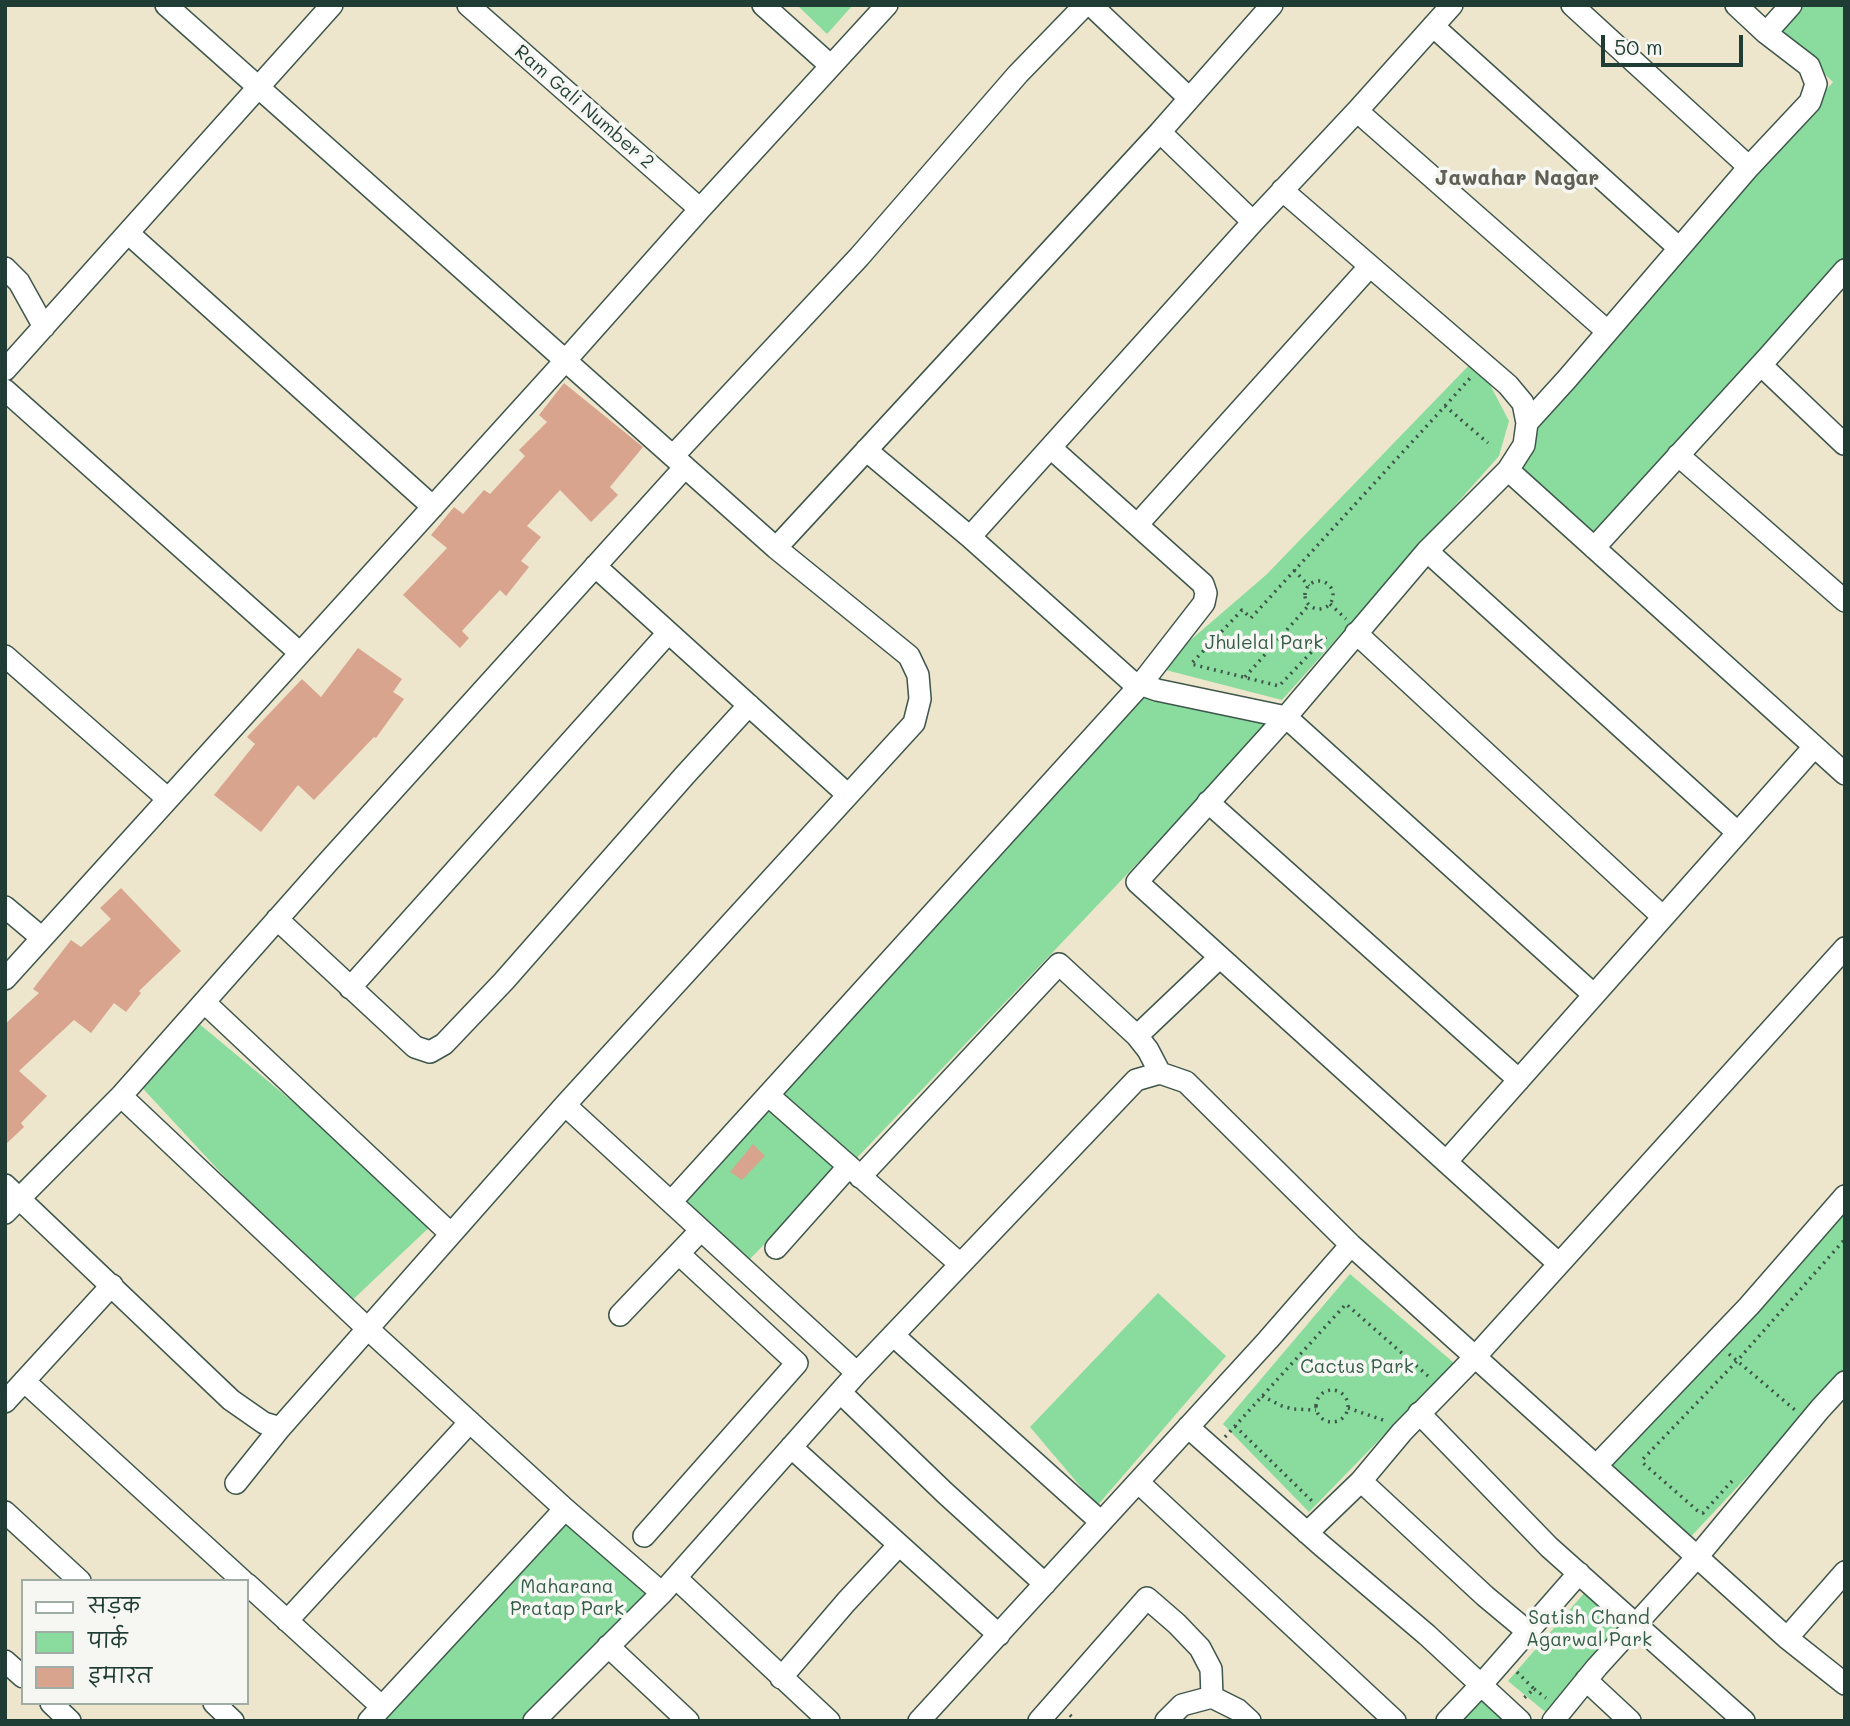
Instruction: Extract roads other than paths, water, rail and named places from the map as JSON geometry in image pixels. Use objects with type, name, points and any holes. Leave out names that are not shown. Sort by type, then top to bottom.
[{"type":"street","points":[[166,5],[776,548],[909,656],[918,675],[920,699],[914,723],[565,1105],[280,1428],[236,1483]]},
{"type":"street","points":[[5,370],[332,5]]},
{"type":"street","name":"Ram Gali Number 2","points":[[467,5],[700,209]]},
{"type":"street","points":[[763,5],[831,66]]},
{"type":"street","points":[[5,979],[887,5]]},
{"type":"street","points":[[280,1428],[264,1423],[231,1400],[111,1285],[10,1199],[121,1096],[596,566],[679,462],[1018,74],[1085,5]]},
{"type":"street","points":[[1091,5],[1189,98]]},
{"type":"street","points":[[776,548],[1160,132],[1272,5]]},
{"type":"street","points":[[970,537],[1452,5]]},
{"type":"street","points":[[1572,5],[1749,167]]},
{"type":"street","points":[[1527,423],[1749,167],[1810,102],[1816,84],[1809,66],[1766,33],[1736,5]]},
{"type":"street","points":[[1766,33],[1791,5]]},
{"type":"street","points":[[1433,26],[1679,248]]},
{"type":"street","points":[[1357,111],[1607,331]]},
{"type":"street","points":[[1160,132],[1253,222]]},
{"type":"street","points":[[1282,190],[1508,386],[1522,403],[1527,423],[1524,445],[1508,470],[1427,551],[1286,717],[1138,882],[1559,1264]]},
{"type":"street","points":[[128,233],[433,507]]},
{"type":"street","points":[[1138,525],[1370,266]]},
{"type":"street","points":[[5,268],[19,282],[44,327]]},
{"type":"street","points":[[1594,548],[1844,271]]},
{"type":"street","points":[[1761,365],[1844,444]]},
{"type":"street","points":[[5,390],[300,653]]},
{"type":"street","points":[[671,1202],[1140,684],[1204,603],[1206,593],[1203,584],[1051,448]]},
{"type":"street","points":[[866,450],[970,537],[1131,681],[1157,690],[1286,717],[1594,995]]},
{"type":"street","points":[[1678,455],[1845,601]]},
{"type":"street","points":[[1508,470],[1845,774]]},
{"type":"street","points":[[1427,551],[1738,833]]},
{"type":"street","points":[[596,566],[848,795]]},
{"type":"street","points":[[350,988],[668,633]]},
{"type":"street","points":[[1356,634],[1663,917]]},
{"type":"street","points":[[5,656],[167,799]]},
{"type":"street","points":[[277,919],[415,1047],[430,1052],[444,1044],[504,981],[749,705]]},
{"type":"street","points":[[1446,1162],[1814,747]]},
{"type":"street","points":[[1208,803],[1519,1080]]},
{"type":"street","points":[[5,906],[42,938]]},
{"type":"street","points":[[1307,1533],[1362,1481],[1419,1413],[1475,1357],[1845,948]]},
{"type":"street","points":[[1137,1036],[1220,957]]},
{"type":"street","points":[[776,1248],[1059,964],[1137,1036],[1148,1049],[1160,1073]]},
{"type":"street","points":[[204,1002],[451,1234]]},
{"type":"street","points":[[534,1721],[669,1586],[857,1373],[1136,1080],[1160,1073],[1186,1082],[1351,1245],[1787,1638],[1843,1679]]},
{"type":"street","points":[[768,1095],[960,1264]]},
{"type":"street","points":[[121,1096],[368,1329],[565,1509],[669,1586],[829,1721]]},
{"type":"street","points":[[565,1105],[857,1373]]},
{"type":"street","points":[[1597,1466],[1749,1306],[1845,1196]]},
{"type":"street","points":[[620,1315],[701,1230]]},
{"type":"street","points":[[919,1721],[1268,1340],[1351,1245]]},
{"type":"street","points":[[644,1536],[797,1363],[679,1254]]},
{"type":"street","points":[[5,1402],[111,1285]]},
{"type":"street","points":[[893,1335],[1101,1522]]},
{"type":"street","points":[[24,1381],[242,1579]]},
{"type":"street","points":[[1553,1712],[1586,1680],[1697,1557],[1845,1382]]},
{"type":"street","points":[[840,1392],[1045,1584]]},
{"type":"street","points":[[1419,1413],[1549,1547],[1636,1624],[1733,1717]]},
{"type":"street","points":[[287,1621],[470,1422]]},
{"type":"street","points":[[1188,1427],[1515,1716]]},
{"type":"street","points":[[791,1447],[999,1635]]},
{"type":"street","points":[[1362,1481],[1485,1596],[1527,1631]]},
{"type":"street","points":[[1138,1482],[1395,1721]]},
{"type":"street","points":[[248,1585],[287,1621],[375,1714],[565,1509]]},
{"type":"street","points":[[5,1512],[78,1579]]},
{"type":"street","points":[[781,1678],[898,1545]]},
{"type":"street","points":[[1787,1638],[1845,1572]]},
{"type":"street","points":[[1447,1721],[1578,1573]]},
{"type":"street","points":[[1039,1721],[1147,1598],[1200,1648],[1210,1669],[1212,1697]]},
{"type":"street","points":[[608,1646],[685,1720]]},
{"type":"street","points":[[5,1661],[21,1675]]},
{"type":"street","points":[[1586,1680],[1630,1721]]},
{"type":"street","points":[[1166,1721],[1182,1705],[1212,1697],[1238,1710],[1250,1721]]},
{"type":"street","points":[[216,1705],[233,1721]]},
{"type":"street","points":[[48,1710],[70,1721]]},
{"type":"district","name":"Jawahar Nagar","points":[[1517,179]]},
{"type":"park label","name":"Jhulelal Park","points":[[1264,643]]},
{"type":"park label","name":"Cactus Park","points":[[1357,1367]]},
{"type":"park label","name":"Maharana Pratap Park","points":[[567,1598]]},
{"type":"park label","name":"Satish Chand Agarwal Park","points":[[1589,1629]]}]
